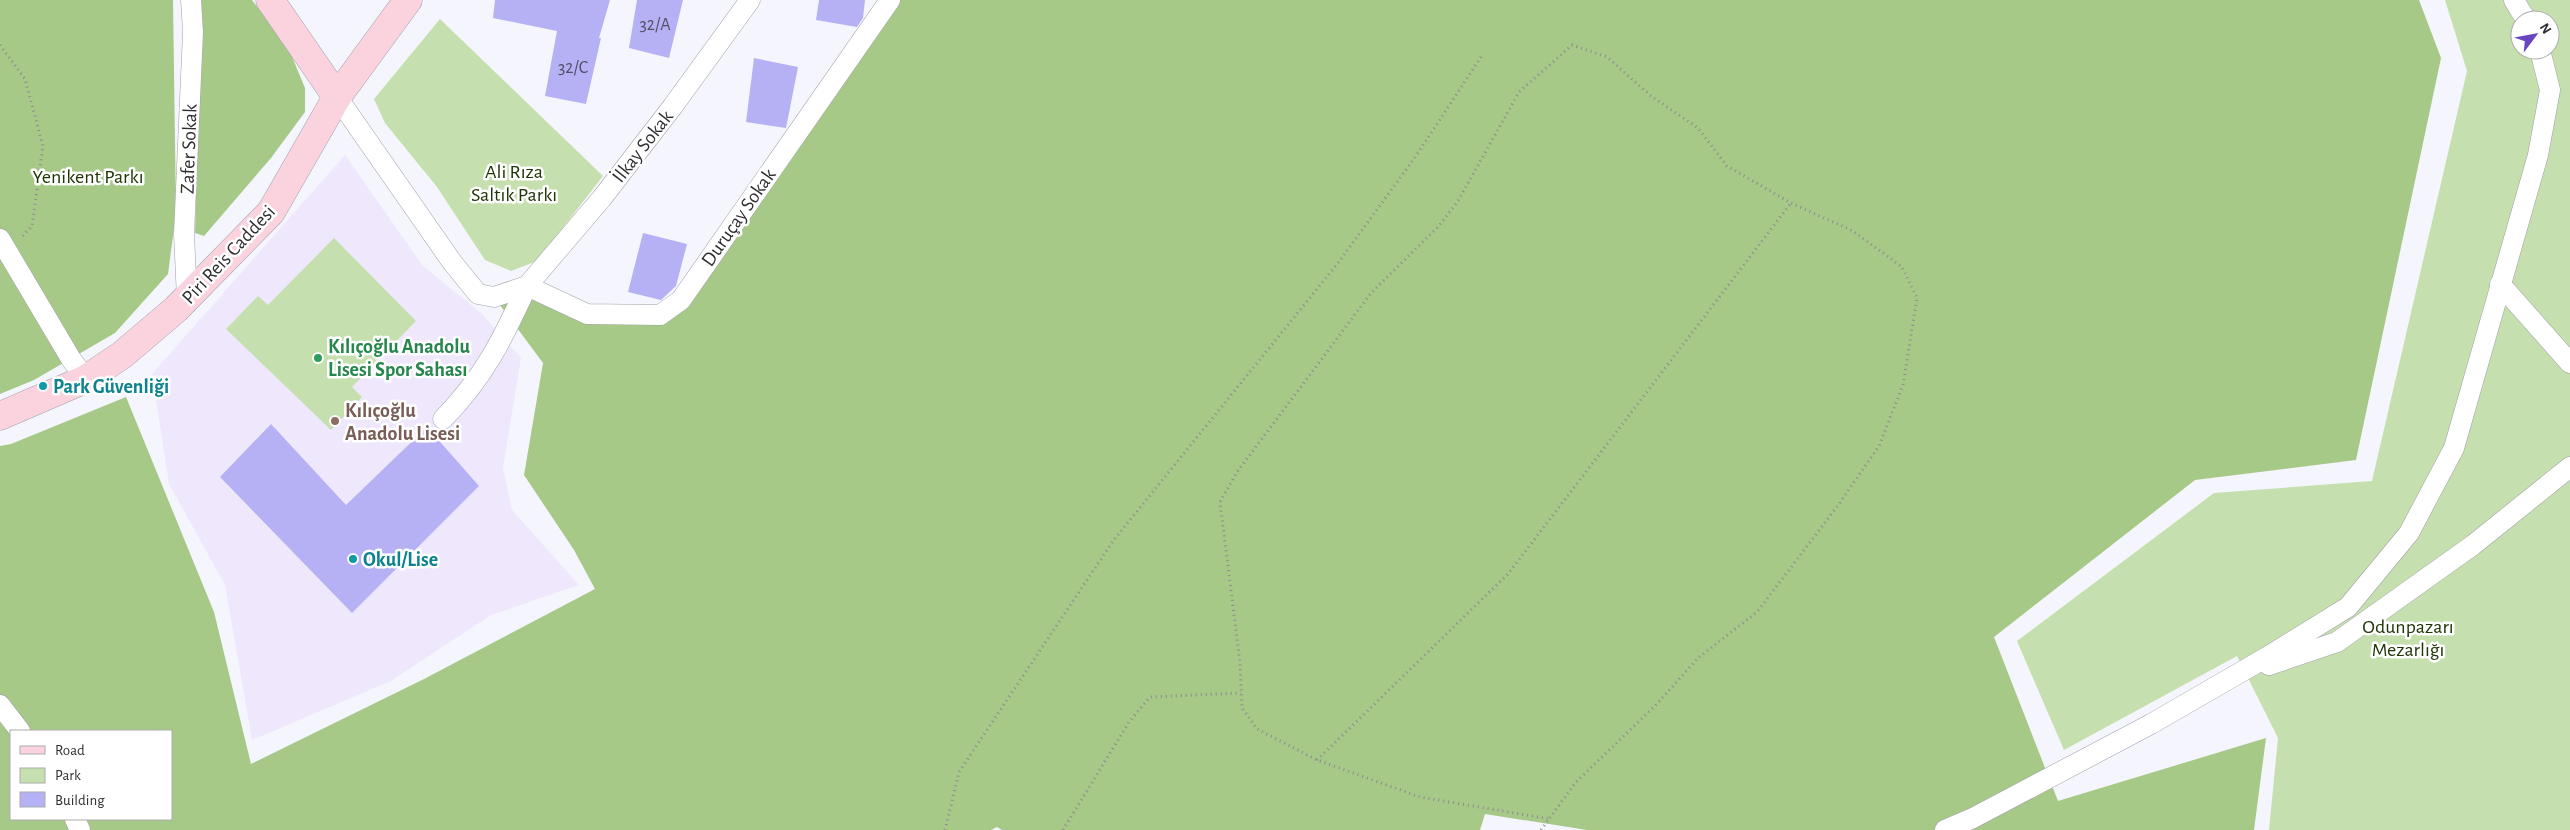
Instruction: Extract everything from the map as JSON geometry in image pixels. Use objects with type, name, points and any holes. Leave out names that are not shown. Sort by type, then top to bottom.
[{"type":"main road","points":[[270,0],[337,97]]},
{"type":"main road","name":"Piri Reis Caddesi","points":[[0,416],[86,379],[122,355],[187,298],[271,212],[337,97],[408,0]]},
{"type":"street","name":"Zafer Sokak","points":[[187,298],[184,234],[193,32],[191,0]]},
{"type":"street","name":"Duruçay Sokak","points":[[527,286],[587,314],[660,315],[681,300],[890,0]]},
{"type":"street","name":"İlkay Sokak","points":[[443,419],[467,394],[497,352],[527,286],[602,198],[673,106],[747,1]]},
{"type":"street","points":[[1945,830],[1973,818],[2142,729],[2233,677],[2348,607],[2409,533],[2454,448],[2538,155],[2550,90],[2542,60]]},
{"type":"street","points":[[337,97],[452,262],[478,294],[494,297],[527,286]]},
{"type":"street","points":[[4,246],[71,358],[86,379]]},
{"type":"street","points":[[2500,284],[2570,363]]},
{"type":"street","points":[[2233,677],[2337,642],[2473,545],[2570,467]]},
{"type":"street","points":[[0,705],[19,730]]},
{"type":"path","points":[[0,44],[25,80],[43,146],[32,226],[4,246]]},
{"type":"path","points":[[1541,830],[1550,819],[1576,782],[1655,706],[1698,658],[1756,612],[1808,548],[1879,446],[1903,385],[1917,298],[1902,267],[1853,231],[1791,203],[1727,166],[1698,128],[1651,96],[1607,57],[1572,45],[1519,92],[1458,202],[1438,227],[1371,293],[1237,472],[1220,502],[1240,663],[1242,708],[1256,729],[1317,760],[1420,797],[1550,819]]},
{"type":"path","points":[[944,830],[959,772],[1113,541],[1338,263],[1416,156],[1483,54]]},
{"type":"path","points":[[1317,760],[1508,574],[1791,203]]},
{"type":"path","points":[[1063,830],[1124,730],[1150,697],[1241,693]]},
{"type":"shaded area","name":"Kılıçoğlu Anadolu Lisesi","points":[[345,155],[423,266],[481,313],[521,358],[503,468],[512,510],[579,585],[491,615],[391,681],[252,740],[225,585],[169,484],[152,374]]},
{"type":"green space","name":"Yenikent Parkı","points":[[0,0],[173,0],[176,213],[168,274],[115,333],[34,380],[0,394]]},
{"type":"green space","points":[[201,0],[252,0],[288,47],[305,88],[305,112],[271,158],[204,236],[195,233]]},
{"type":"green space","points":[[900,0],[2419,0],[2441,58],[2356,460],[2195,480],[1994,637],[2058,801],[2266,738],[2254,830],[1587,830],[1485,814],[1480,830],[1002,830],[997,827],[991,830],[0,830],[0,446],[11,444],[126,397],[214,612],[251,764],[424,679],[595,589],[574,550],[524,475],[543,363],[494,297],[527,286],[587,314],[632,316],[681,300]]},
{"type":"green space","name":"Odunpazarı Mezarlığı","points":[[2445,0],[2570,0],[2570,830],[2269,830],[2278,738],[2237,656],[2064,750],[2017,641],[2214,493],[2372,481],[2467,71]]},
{"type":"green space","name":"Ali Rıza Saltık Parkı","points":[[440,19],[603,176],[537,261],[511,271],[485,260],[437,187],[385,123],[374,99]]},
{"type":"green space","name":"Kılıçoğlu Anadolu Lisesi Spor Sahası","points":[[334,238],[416,321],[352,387],[362,397],[331,430],[226,329],[258,296],[268,305]]},
{"type":"building","points":[[495,0],[610,0],[599,38],[601,38],[586,104],[545,96],[557,31],[493,18]]},
{"type":"building","points":[[637,0],[683,0],[669,58],[629,48]]},
{"type":"building","points":[[819,0],[865,0],[863,18],[857,27],[816,20]]},
{"type":"building","points":[[754,58],[798,67],[786,128],[746,122]]},
{"type":"building","points":[[643,233],[687,244],[676,286],[661,300],[628,292]]},
{"type":"building","name":"Okul/Lise","points":[[271,424],[346,505],[427,427],[479,486],[352,613],[220,477]]},
{"type":"place","name":"Kılıçoğlu Anadolu Lisesi Spor Sahası","points":[[318,358]]},
{"type":"place","name":"Park Güvenliği","points":[[43,386]]},
{"type":"place","name":"Kılıçoğlu Anadolu Lisesi","points":[[335,421]]},
{"type":"place","name":"Okul/Lise","points":[[353,559]]}]
